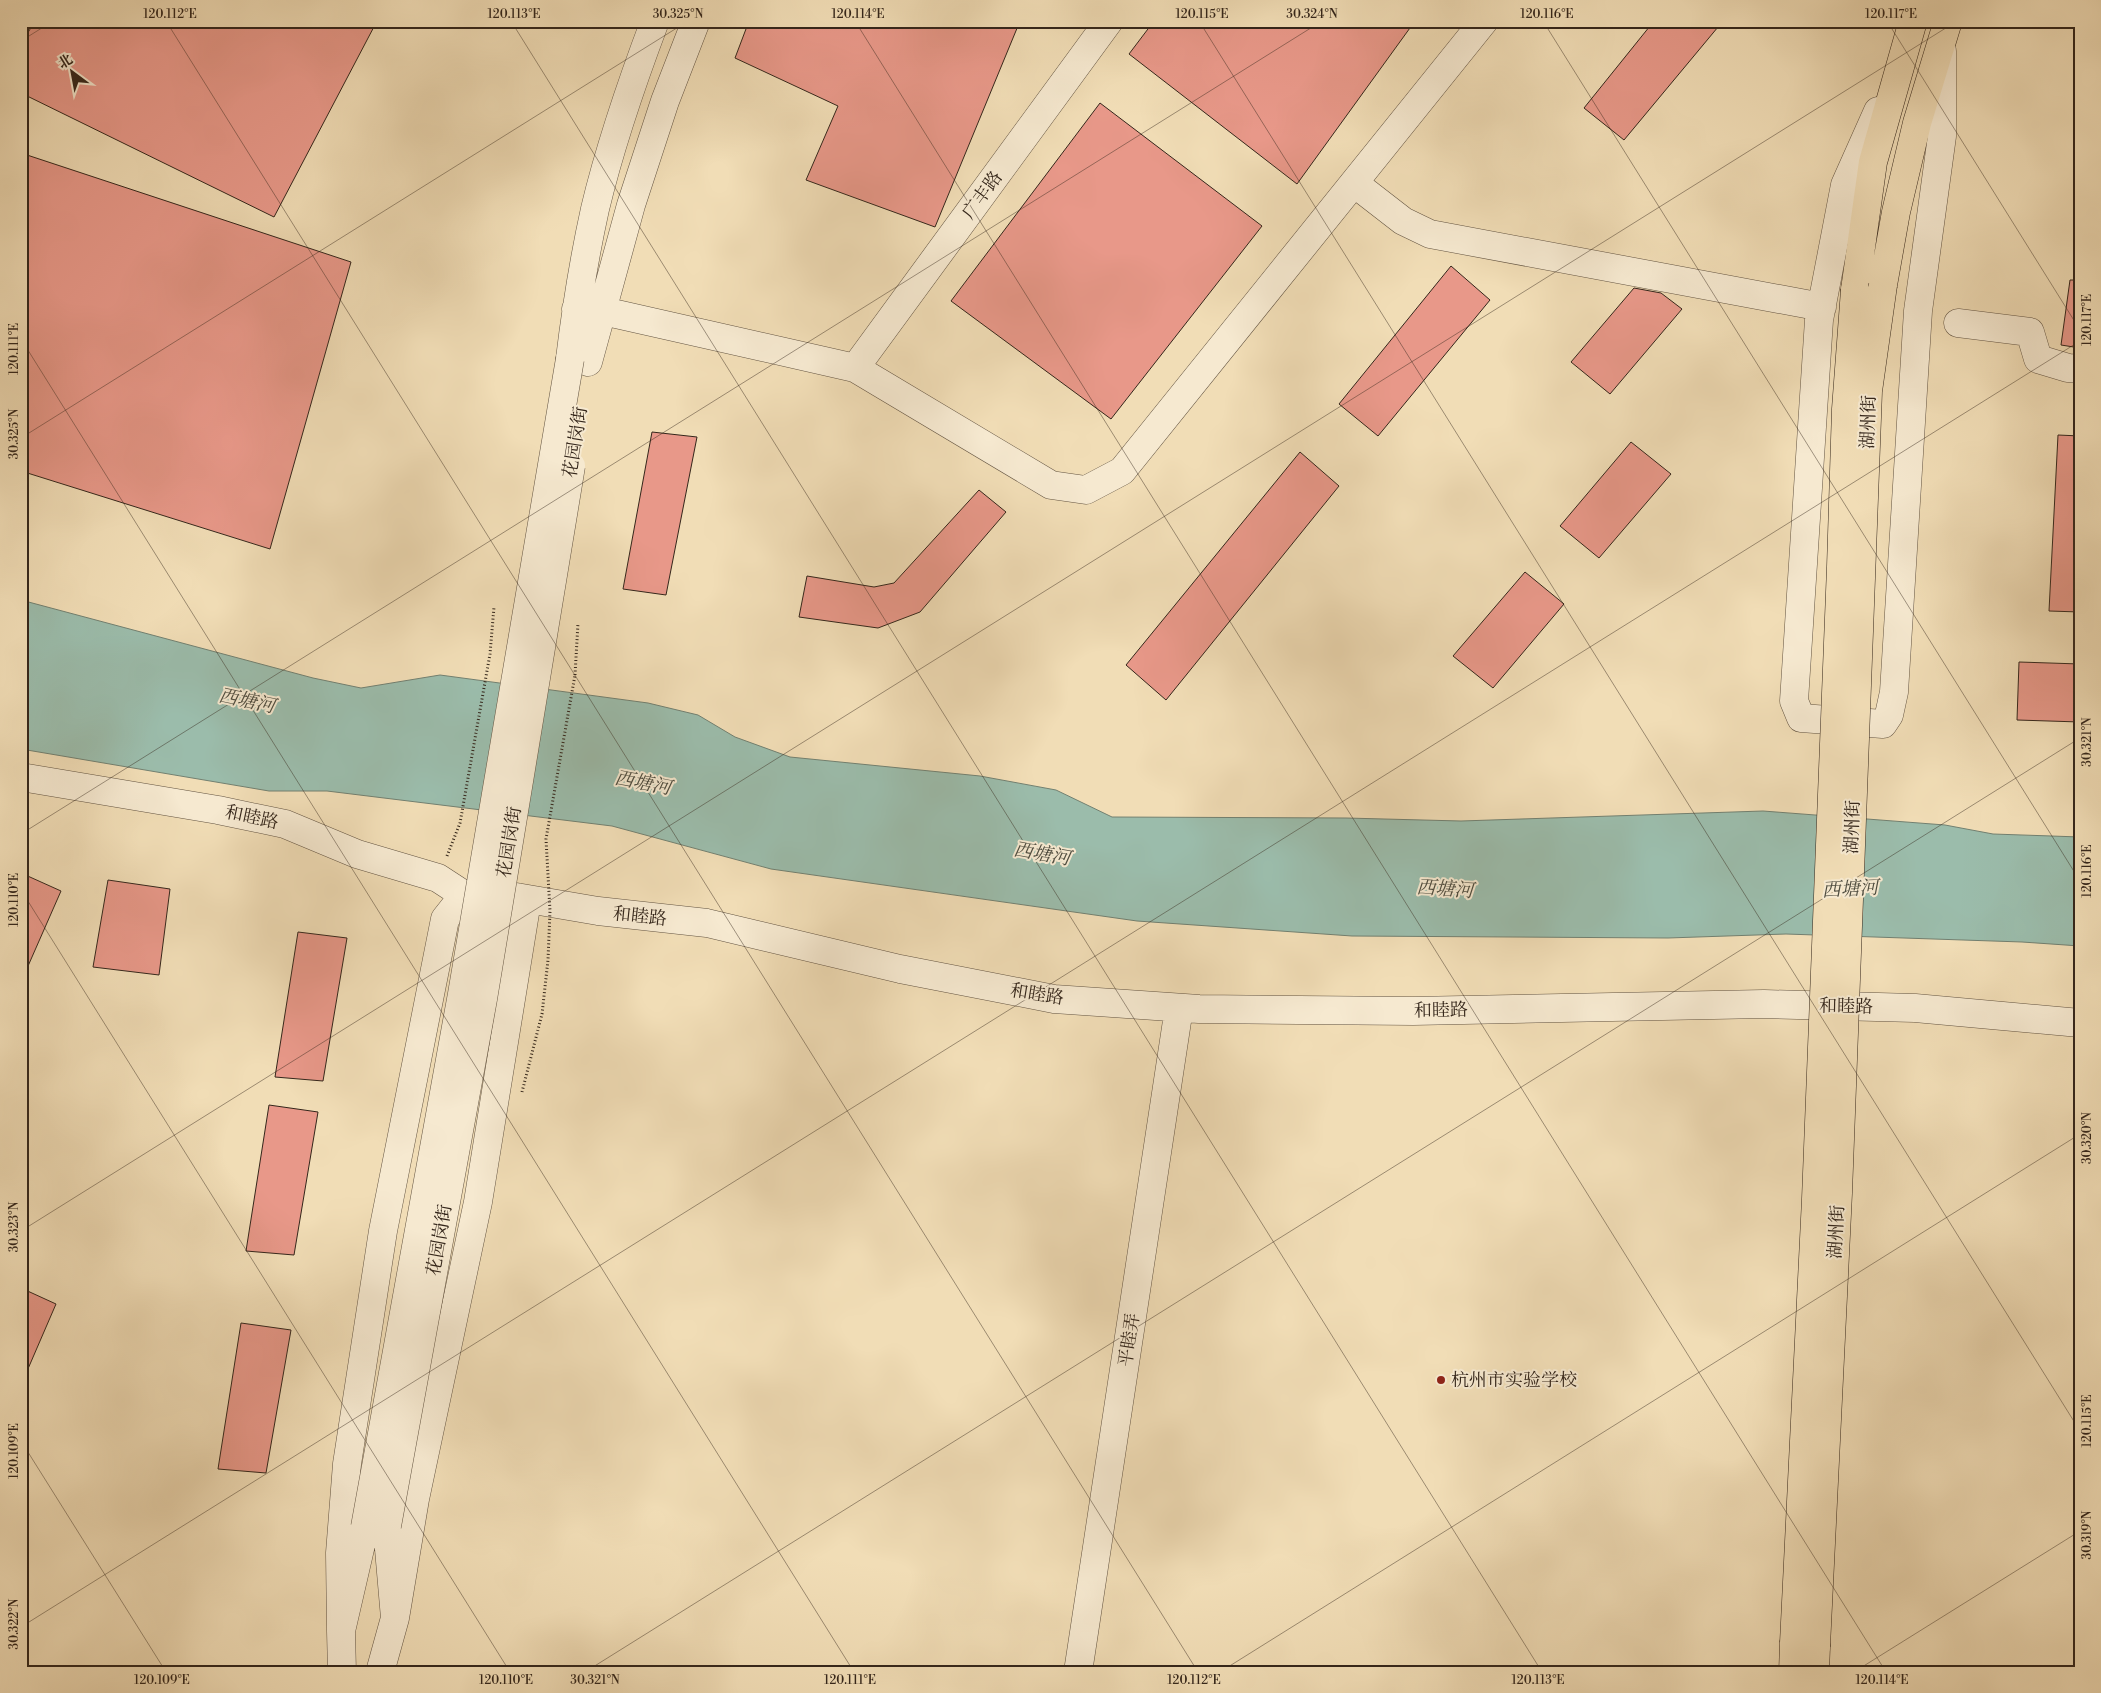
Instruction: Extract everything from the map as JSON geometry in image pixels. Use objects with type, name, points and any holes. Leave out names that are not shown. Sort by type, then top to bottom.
[{"type":"main road","name":"湖州街","points":[[1808,1654],[1816,1200],[1846,409],[1856,290],[1873,162],[1914,21]]},
{"type":"main road","name":"湖州街","points":[[1793,1672],[1808,1654],[1838,1193],[1868,391],[1883,285],[1896,212],[1917,123],[1945,31]]},
{"type":"street","name":"花园岗街","points":[[590,310],[596,208],[634,78],[655,21]]},
{"type":"street","name":"花园岗街","points":[[342,1672],[341,1630],[376,1527],[483,999],[579,360],[590,310],[631,205],[665,101],[696,21]]},
{"type":"street","name":"广丰路","points":[[855,368],[1110,21]]},
{"type":"street","points":[[590,310],[855,368],[1051,485],[1086,490],[1122,471],[1484,21]]},
{"type":"street","points":[[1906,50],[1845,185],[1819,320],[1794,701],[1801,718],[1883,724],[1889,715],[1894,692],[1918,311],[1942,136],[1945,31]]},
{"type":"street","points":[[1354,183],[1403,221],[1430,234],[1822,307]]},
{"type":"street","points":[[1958,323],[2030,332],[2038,359],[2068,368],[2080,369]]},
{"type":"street","name":"和睦路","points":[[21,777],[218,810],[285,824],[357,854],[438,878],[464,895],[516,897],[598,911],[707,923],[900,969],[1054,999],[1179,1008],[1412,1011],[1773,1004],[1915,1008],[2080,1023]]},
{"type":"street","points":[[341,1630],[340,1553],[347,1464],[383,1231],[445,919],[464,895]]},
{"type":"street","points":[[396,1618],[415,1499],[479,1192],[526,913],[516,897]]},
{"type":"street","name":"平睦弄","points":[[1078,1672],[1179,1008]]},
{"type":"street","name":"花园岗街","points":[[376,1527],[396,1618],[380,1672]]},
{"type":"path","points":[[438,878],[460,823],[490,654],[494,607]]},
{"type":"path","points":[[522,1092],[542,1014],[548,960],[550,911],[546,839],[575,675],[578,624]]},
{"type":"water","name":"西塘河","points":[[21,600],[313,678],[361,688],[440,675],[648,703],[698,715],[735,737],[790,757],[980,776],[1056,790],[1112,817],[1346,818],[1461,821],[1763,811],[1945,825],[1993,834],[2080,837],[2080,946],[2022,942],[1786,934],[1668,938],[1352,936],[1137,921],[771,869],[612,826],[327,791],[269,791],[21,749]]},
{"type":"building","points":[[35,21],[377,21],[274,217],[21,93],[21,44]]},
{"type":"building","points":[[749,21],[1020,21],[935,227],[806,180],[838,106],[735,58]]},
{"type":"building","points":[[1154,21],[1415,21],[1297,184],[1129,54]]},
{"type":"building","points":[[1654,21],[1723,21],[1624,140],[1584,108]]},
{"type":"building","points":[[1100,103],[1262,226],[1111,419],[951,301]]},
{"type":"building","points":[[21,153],[351,262],[270,549],[21,471]]},
{"type":"building","points":[[1451,266],[1490,300],[1378,436],[1339,404]]},
{"type":"building","points":[[2070,280],[2080,280],[2080,348],[2061,345]]},
{"type":"building","points":[[1634,288],[1661,293],[1682,309],[1610,394],[1571,362]]},
{"type":"building","points":[[652,432],[697,437],[666,595],[623,589]]},
{"type":"building","points":[[2058,435],[2080,436],[2080,612],[2049,611]]},
{"type":"building","points":[[1631,442],[1671,474],[1599,558],[1560,526]]},
{"type":"building","points":[[1300,452],[1339,486],[1166,700],[1126,665]]},
{"type":"building","points":[[979,490],[1006,512],[920,612],[878,628],[799,617],[807,576],[874,587],[894,583]]},
{"type":"building","points":[[1525,572],[1564,604],[1493,688],[1453,656]]},
{"type":"building","points":[[2019,662],[2080,664],[2080,722],[2017,720]]},
{"type":"building","points":[[21,873],[61,891],[21,982]]},
{"type":"building","points":[[108,880],[170,889],[159,975],[93,967]]},
{"type":"building","points":[[298,932],[347,938],[323,1081],[275,1077]]},
{"type":"building","points":[[269,1105],[318,1112],[294,1255],[246,1251]]},
{"type":"building","points":[[21,1288],[56,1304],[21,1385]]},
{"type":"building","points":[[241,1323],[291,1330],[266,1473],[218,1469]]},
{"type":"place","name":"杭州市实验学校","points":[[1441,1380]]}]
